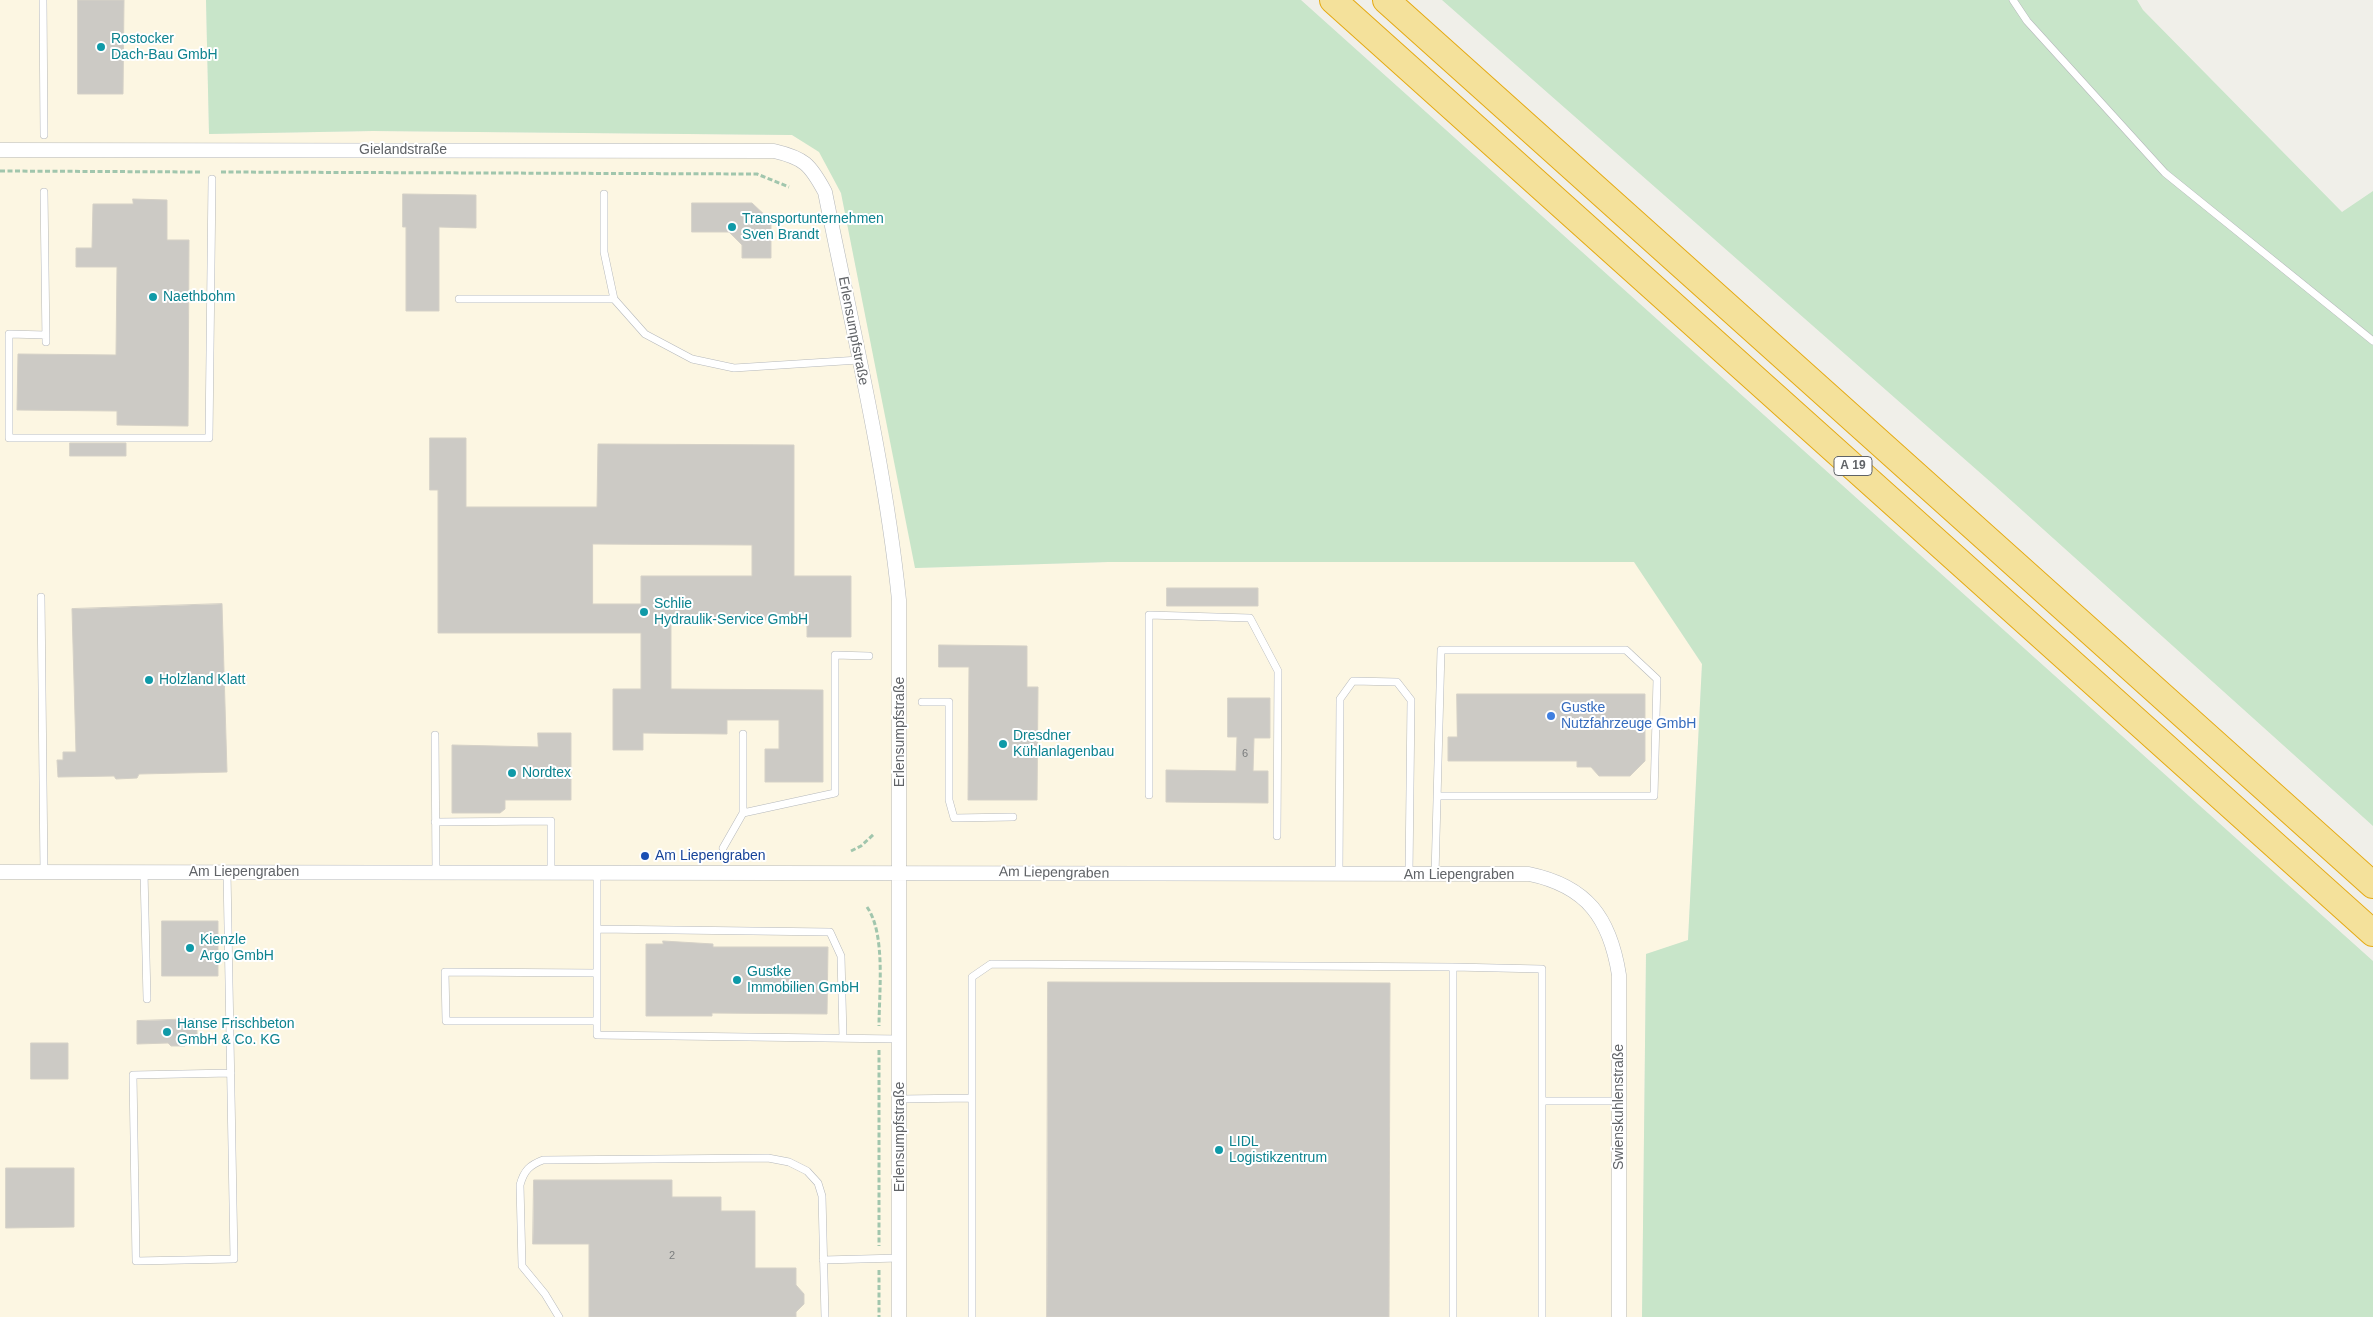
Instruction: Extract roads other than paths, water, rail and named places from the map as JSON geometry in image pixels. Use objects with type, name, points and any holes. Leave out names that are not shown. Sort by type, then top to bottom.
[{"type":"highway","name":"A 19","points":[[1333,0],[2373,933]]},
{"type":"highway","name":"A 19","points":[[1386,0],[2373,885]]},
{"type":"street","name":"Gielandstraße","points":[[0,150],[774,151],[804,161]]},
{"type":"street","name":"Erlensumpfstraße","points":[[804,161],[814,170],[825,192],[895,560],[899,600],[899,1317]]},
{"type":"street","name":"Am Liepengraben","points":[[0,872],[1528,874],[1554,880],[1573,891],[1589,904]]},
{"type":"street","name":"Swienskuhlenstraße","points":[[1589,904],[1606,929],[1615,952],[1617,968],[1620,1101],[1619,1317]]},
{"type":"lane","points":[[43,0],[44,136]]},
{"type":"lane","points":[[2013,0],[2027,21],[2165,173],[2373,341]]},
{"type":"lane","points":[[44,192],[46,339],[9,334],[9,438],[208,438],[212,179]]},
{"type":"lane","points":[[604,194],[604,252],[614,298],[645,334],[692,359],[734,368],[858,360]]},
{"type":"lane","points":[[459,299],[614,298]]},
{"type":"lane","points":[[41,597],[44,872]]},
{"type":"lane","points":[[1149,795],[1149,615],[1250,618],[1278,671],[1277,836]]},
{"type":"lane","points":[[1435,875],[1437,796],[1441,650],[1626,650],[1657,679],[1654,796],[1437,796]]},
{"type":"lane","points":[[743,813],[835,793],[835,655],[869,656]]},
{"type":"lane","points":[[1339,875],[1340,699],[1353,681],[1397,682],[1411,700],[1409,875]]},
{"type":"lane","points":[[922,702],[949,702],[949,800],[954,818],[1013,817]]},
{"type":"lane","points":[[723,848],[743,813],[743,734]]},
{"type":"lane","points":[[435,735],[436,872]]},
{"type":"lane","points":[[435,822],[551,821],[551,872]]},
{"type":"lane","points":[[144,872],[147,999]]},
{"type":"lane","points":[[227,872],[231,1074],[234,1259],[136,1261],[132,1075],[231,1074]]},
{"type":"lane","points":[[597,872],[597,1035],[900,1039]]},
{"type":"lane","points":[[597,929],[830,932],[841,956],[843,1038]]},
{"type":"lane","points":[[972,1317],[972,977],[991,964],[1542,969],[1542,1317]]},
{"type":"lane","points":[[1452,967],[1453,1317]]},
{"type":"lane","points":[[597,973],[445,972],[446,1021],[597,1021]]},
{"type":"lane","points":[[900,1099],[972,1098]]},
{"type":"lane","points":[[1543,1101],[1620,1101]]},
{"type":"lane","points":[[557,1316],[545,1294],[526,1274],[520,1258],[520,1185],[523,1174],[530,1165],[543,1160],[741,1157],[789,1162],[807,1170],[818,1183],[822,1196],[824,1317]]},
{"type":"lane","points":[[823,1260],[899,1258]]},
{"type":"place","name":"Rostocker Dach-Bau GmbH","points":[[101,47]]},
{"type":"place","name":"Transportunternehmen Sven Brandt","points":[[732,227]]},
{"type":"place","name":"Naethbohm","points":[[153,297]]},
{"type":"place","name":"Schlie Hydraulik-Service GmbH","points":[[644,612]]},
{"type":"place","name":"Holzland Klatt","points":[[149,680]]},
{"type":"place","name":"Gustke Nutzfahrzeuge GmbH","points":[[1551,716]]},
{"type":"place","name":"Dresdner Kühlanlagenbau","points":[[1003,744]]},
{"type":"place","name":"Nordtex","points":[[512,773]]},
{"type":"place","name":"Am Liepengraben","points":[[645,856]]},
{"type":"place","name":"Kienzle Argo GmbH","points":[[190,948]]},
{"type":"place","name":"Gustke Immobilien GmbH","points":[[737,980]]},
{"type":"place","name":"Hanse Frischbeton GmbH & Co. KG","points":[[167,1032]]},
{"type":"place","name":"LIDL Logistikzentrum","points":[[1219,1150]]}]
